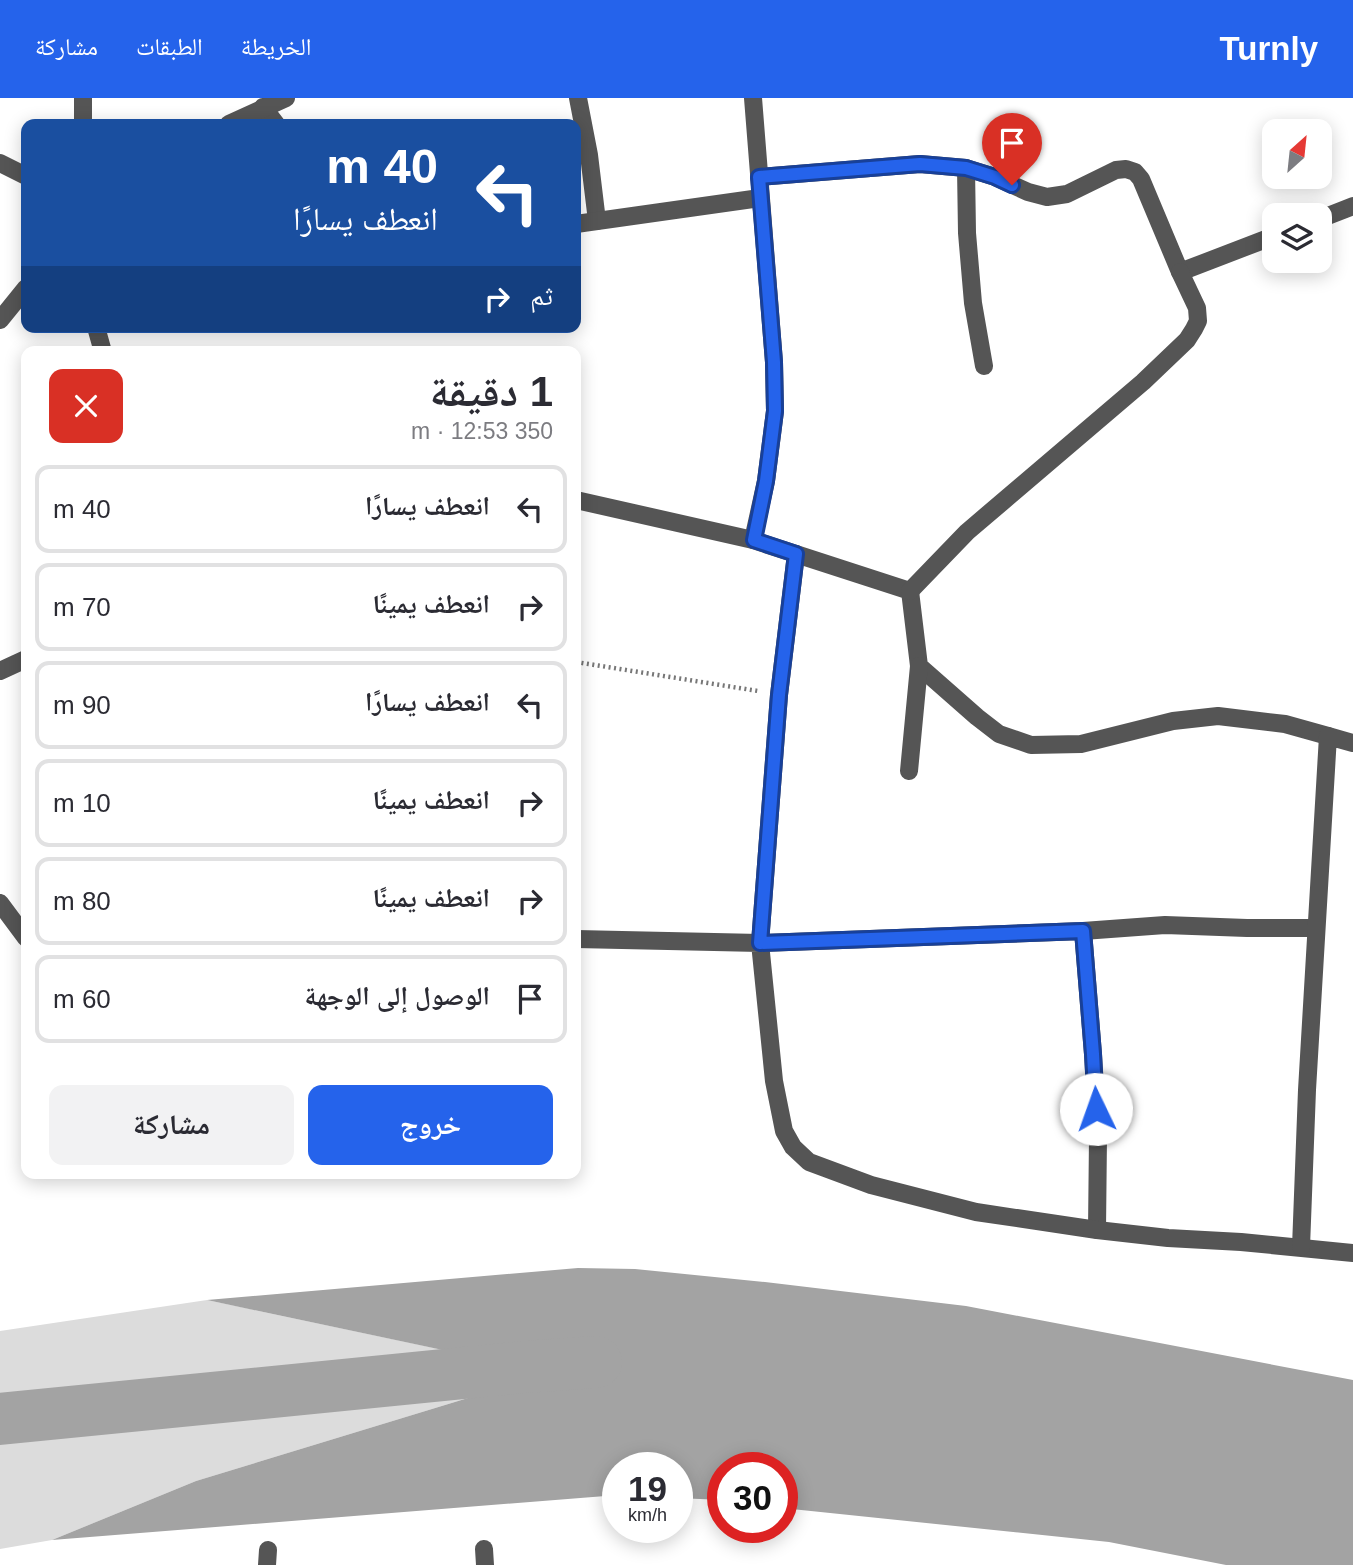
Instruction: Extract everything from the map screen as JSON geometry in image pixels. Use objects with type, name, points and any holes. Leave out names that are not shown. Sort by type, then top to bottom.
[{"type":"street","points":[[83,98],[83,119]]},
{"type":"street","points":[[239,119],[286,98]]},
{"type":"street","points":[[578,98],[589,155],[597,221]]},
{"type":"street","points":[[753,98],[774,362],[775,411],[766,481],[754,540]]},
{"type":"street","points":[[263,107],[271,119]]},
{"type":"street","points":[[0,163],[21,174]]},
{"type":"street","points":[[759,177],[920,164],[966,168],[1047,197],[1067,194],[1116,170],[1126,169],[1135,172],[1141,179],[1197,308],[1198,321],[1186,340],[1143,382],[967,532],[910,591]]},
{"type":"street","points":[[966,168],[967,233],[973,303],[984,366]]},
{"type":"street","points":[[581,223],[760,198]]},
{"type":"street","points":[[1332,214],[1353,206]]},
{"type":"street","points":[[1180,272],[1262,241]]},
{"type":"street","points":[[0,320],[21,294]]},
{"type":"street","points":[[581,501],[754,540],[910,591]]},
{"type":"street","points":[[796,554],[779,695],[760,943],[774,1081],[784,1131],[793,1147],[808,1162],[871,1185],[976,1212],[1168,1238],[1353,1252]]},
{"type":"street","points":[[909,771],[919,666],[910,591]]},
{"type":"street","points":[[0,671],[21,661]]},
{"type":"street","points":[[919,666],[999,734],[1031,745],[1081,744],[1173,721],[1218,716],[1285,724],[1353,743]]},
{"type":"street","points":[[1301,1247],[1307,1090],[1328,736]]},
{"type":"street","points":[[0,903],[21,931]]},
{"type":"street","points":[[581,939],[760,943],[1083,931],[1165,925],[1316,928]]},
{"type":"street","points":[[1083,931],[1098,1137],[1097,1230]]},
{"type":"path","points":[[581,663],[779,695]]},
{"type":"shaded area","points":[[578,1268],[635,1269],[966,1306],[1353,1380],[1353,1565],[1226,1565],[1109,1542],[798,1510],[798,1452],[707,1452],[707,1499],[693,1499],[693,1452],[602,1452],[602,1496],[52,1540],[196,1481],[468,1398],[523,1367],[207,1300]]},
{"type":"shaded area","points":[[207,1300],[524,1367],[468,1398],[196,1481],[52,1540],[0,1549],[0,1331]]},
{"type":"waterway","points":[[0,1419],[596,1362]]},
{"type":"route","points":[[1012,185],[966,168],[920,164],[759,177],[774,362],[775,411],[766,481],[754,540],[796,554],[779,695],[760,943],[1083,931],[1096,1109]]}]
